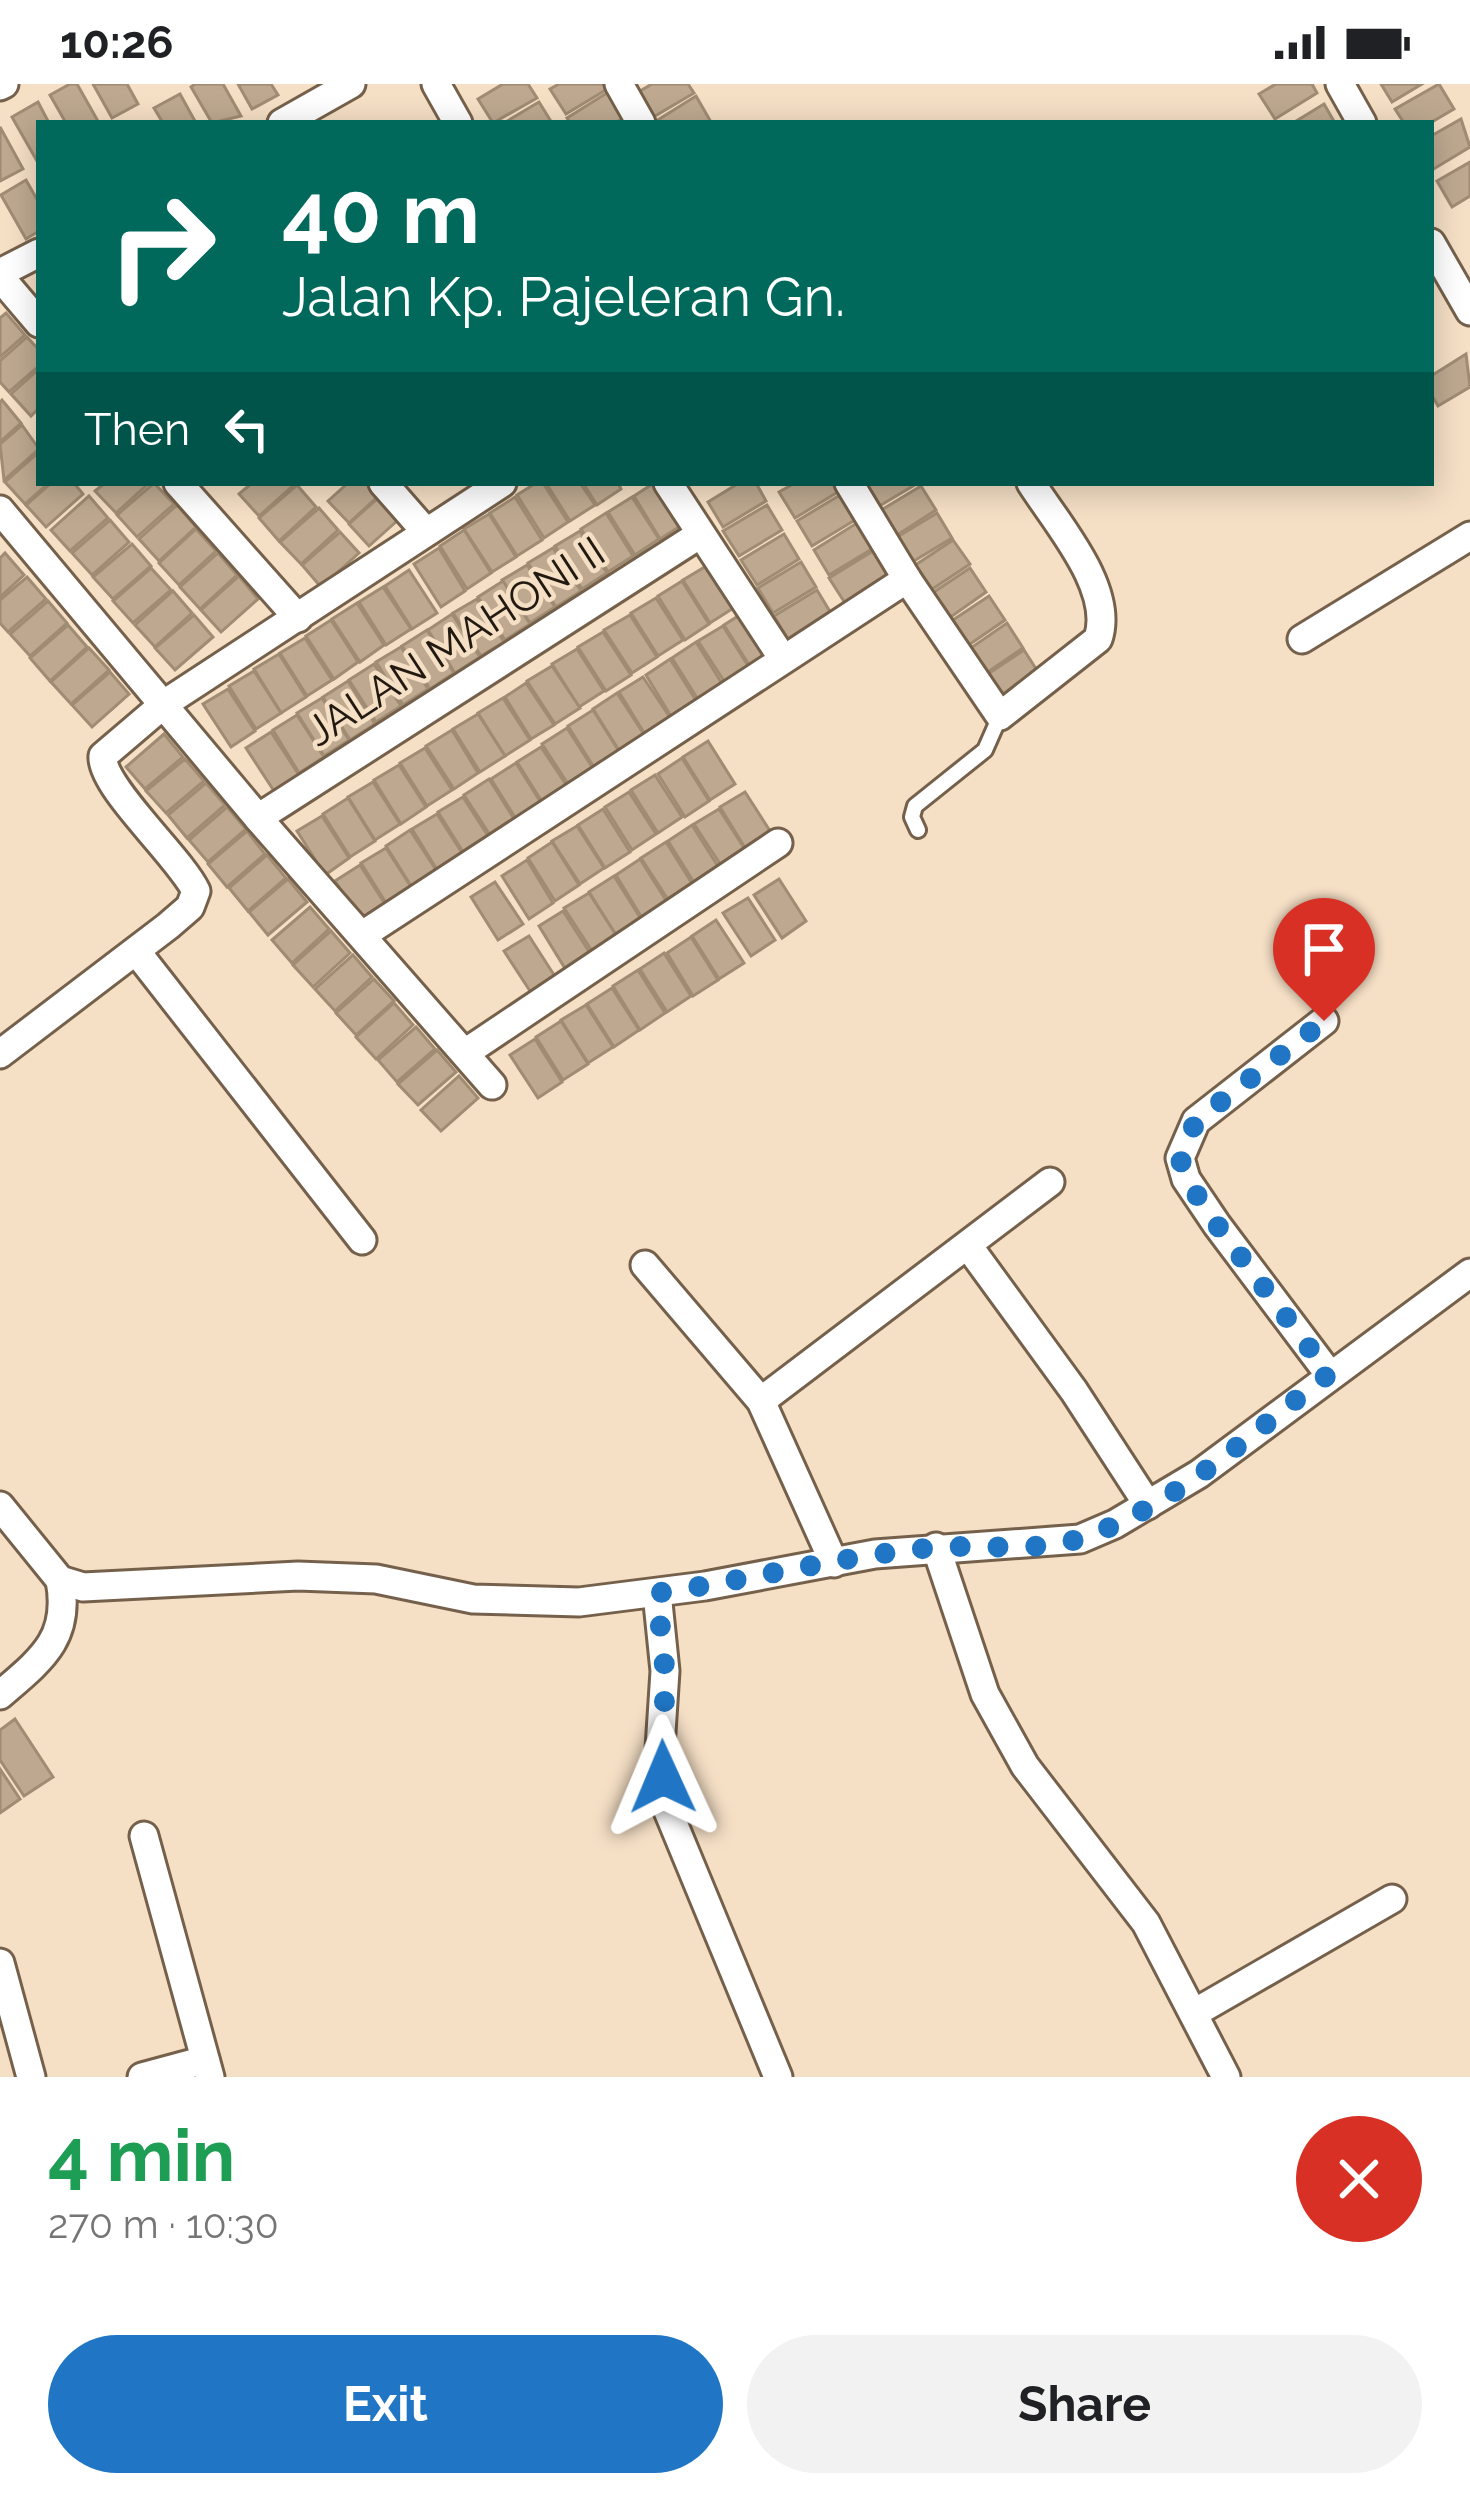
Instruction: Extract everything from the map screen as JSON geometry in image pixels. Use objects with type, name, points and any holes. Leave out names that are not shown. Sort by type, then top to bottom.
[{"type":"street","points":[[287,120],[351,84]]},
{"type":"street","points":[[436,84],[456,120]]},
{"type":"street","points":[[619,84],[639,120]]},
{"type":"street","points":[[1340,84],[1360,120]]},
{"type":"street","points":[[1434,248],[1470,311]]},
{"type":"street","points":[[11,263],[36,316]]},
{"type":"street","points":[[181,486],[298,618]]},
{"type":"street","points":[[386,486],[426,532]]},
{"type":"street","points":[[0,1054],[190,907],[196,891],[101,763],[164,704],[497,486]]},
{"type":"street","points":[[670,486],[783,659]]},
{"type":"street","points":[[851,486],[907,580],[1000,716],[1098,639],[1104,621],[1089,579],[1033,486]]},
{"type":"street","points":[[0,510],[258,818],[492,1085]]},
{"type":"street","name":"JALAN MAHONI II","points":[[258,818],[699,535]]},
{"type":"street","points":[[1302,639],[1470,536]]},
{"type":"street","points":[[364,934],[907,580]]},
{"type":"street","points":[[465,1053],[778,843]]},
{"type":"street","points":[[136,951],[362,1240]]},
{"type":"street","points":[[1324,1021],[1196,1121],[1180,1158],[1186,1179],[1217,1225],[1329,1374]]},
{"type":"street","points":[[761,1401],[1050,1182]]},
{"type":"street","points":[[969,1247],[1047,1352],[1148,1505]]},
{"type":"street","points":[[645,1265],[761,1401],[834,1563]]},
{"type":"street","points":[[60,1580],[83,1587],[220,1577],[376,1579],[472,1599],[524,1603],[657,1593],[936,1547],[1042,1546],[1080,1539],[1199,1474],[1470,1274]]},
{"type":"street","points":[[0,1506],[60,1580],[67,1613],[61,1632],[0,1695]]},
{"type":"street","points":[[936,1547],[985,1694],[1025,1766],[1146,1923],[1226,2077]]},
{"type":"street","points":[[657,1593],[665,1671],[660,1748],[666,1806],[778,2077]]},
{"type":"street","points":[[142,2077],[208,2068],[144,1836]]},
{"type":"street","points":[[1196,2012],[1392,1899]]},
{"type":"street","points":[[0,1963],[31,2077]]},
{"type":"lane","points":[[918,830],[912,817],[915,806],[985,751],[1000,716]]},
{"type":"building","points":[[77,84],[97,120],[64,120],[50,95]]},
{"type":"building","points":[[93,84],[127,84],[138,104],[112,118]]},
{"type":"building","points":[[223,84],[241,116],[210,120],[191,87]]},
{"type":"building","points":[[238,84],[271,84],[278,95],[252,109]]},
{"type":"building","points":[[503,84],[528,84],[537,98],[498,120],[491,120],[478,99]]},
{"type":"building","points":[[559,84],[606,84],[609,88],[566,114],[550,89]]},
{"type":"building","points":[[652,84],[688,84],[694,93],[650,119],[635,94]]},
{"type":"building","points":[[1276,84],[1312,84],[1317,93],[1275,119],[1259,94]]},
{"type":"building","points":[[1381,84],[1422,84],[1392,102]]},
{"type":"building","points":[[1439,84],[1454,109],[1434,121],[1402,120],[1395,109]]},
{"type":"building","points":[[610,91],[626,117],[620,120],[567,118]]},
{"type":"building","points":[[180,94],[194,120],[161,120],[154,108]]},
{"type":"building","points":[[696,96],[710,120],[658,120]]},
{"type":"building","points":[[38,102],[47,120],[36,120],[36,159],[12,117]]},
{"type":"building","points":[[539,102],[550,120],[509,120]]},
{"type":"building","points":[[1324,104],[1333,120],[1298,120]]},
{"type":"building","points":[[1461,119],[1470,147],[1434,169],[1434,134]]},
{"type":"building","points":[[0,127],[23,169],[0,181]]},
{"type":"building","points":[[1470,162],[1470,196],[1452,207],[1437,181]]},
{"type":"building","points":[[26,180],[36,198],[36,233],[26,239],[1,195]]},
{"type":"building","points":[[6,313],[25,335],[0,357],[0,318]]},
{"type":"building","points":[[27,337],[36,347],[36,369],[9,392],[0,382],[0,361]]},
{"type":"building","points":[[1466,354],[1470,387],[1438,406],[1434,374]]},
{"type":"building","points":[[36,372],[36,411],[31,416],[11,394]]},
{"type":"building","points":[[0,402],[21,423],[0,442]]},
{"type":"building","points":[[22,425],[36,452],[4,480],[0,444]]},
{"type":"building","points":[[36,455],[36,486],[46,486],[25,504],[5,482]]},
{"type":"building","points":[[48,486],[76,486],[83,494],[46,527],[26,505]]},
{"type":"building","points":[[101,486],[146,486],[116,513],[95,491]]},
{"type":"building","points":[[151,486],[157,486],[174,504],[137,537],[117,515]]},
{"type":"building","points":[[248,486],[293,486],[259,516],[239,494]]},
{"type":"building","points":[[296,486],[316,507],[279,541],[259,518]]},
{"type":"building","points":[[345,486],[386,489],[349,523],[328,501]]},
{"type":"building","points":[[531,486],[545,486],[568,522],[544,538],[517,495]]},
{"type":"building","points":[[548,486],[582,486],[595,505],[570,521]]},
{"type":"building","points":[[585,486],[620,486],[621,489],[597,505]]},
{"type":"building","points":[[649,486],[662,486],[685,523],[660,539],[634,496]]},
{"type":"building","points":[[734,486],[758,486],[766,501],[723,527],[708,502]]},
{"type":"building","points":[[790,486],[834,486],[838,492],[795,518],[779,492]]},
{"type":"building","points":[[863,486],[913,486],[876,508]]},
{"type":"building","points":[[921,486],[936,510],[894,537],[878,512]]},
{"type":"building","points":[[387,490],[407,512],[369,546],[349,524]]},
{"type":"building","points":[[840,495],[855,520],[812,546],[797,521]]},
{"type":"building","points":[[89,496],[108,518],[70,551],[51,530]]},
{"type":"building","points":[[515,497],[542,540],[517,556],[490,513]]},
{"type":"building","points":[[632,497],[659,539],[635,555],[608,512]]},
{"type":"building","points":[[177,505],[196,527],[159,561],[139,539]]},
{"type":"building","points":[[767,505],[782,530],[739,556],[723,531]]},
{"type":"building","points":[[319,508],[338,530],[301,564],[280,542]]},
{"type":"building","points":[[606,513],[633,556],[608,572],[581,529]]},
{"type":"building","points":[[937,513],[952,538],[909,564],[894,539]]},
{"type":"building","points":[[489,514],[516,557],[492,572],[464,529]]},
{"type":"building","points":[[110,520],[129,542],[92,575],[72,553]]},
{"type":"building","points":[[857,523],[872,549],[829,575],[814,550]]},
{"type":"building","points":[[196,529],[216,551],[179,585],[159,563]]},
{"type":"building","points":[[464,530],[491,573],[467,589],[440,546]]},
{"type":"building","points":[[580,531],[607,573],[582,589],[555,546]]},
{"type":"building","points":[[340,532],[359,553],[321,587],[302,565]]},
{"type":"building","points":[[784,534],[799,559],[757,585],[741,560]]},
{"type":"building","points":[[953,540],[970,564],[928,592],[911,568]]},
{"type":"building","points":[[132,544],[151,566],[113,599],[93,577]]},
{"type":"building","points":[[439,548],[465,591],[441,607],[414,564]]},
{"type":"building","points":[[553,548],[581,591],[556,607],[528,563]]},
{"type":"building","points":[[873,551],[888,576],[845,603],[829,578]]},
{"type":"building","points":[[5,553],[24,575],[0,597],[0,558]]},
{"type":"building","points":[[218,553],[237,575],[200,609],[180,587]]},
{"type":"building","points":[[801,562],[816,587],[773,613],[758,588]]},
{"type":"building","points":[[527,565],[555,607],[530,623],[502,580]]},
{"type":"building","points":[[708,565],[735,607],[710,623],[683,580]]},
{"type":"building","points":[[151,568],[171,590],[133,623],[113,601]]},
{"type":"building","points":[[970,568],[986,592],[945,621],[928,596]]},
{"type":"building","points":[[409,570],[437,613],[412,629],[385,586]]},
{"type":"building","points":[[239,576],[258,599],[221,632],[201,610]]},
{"type":"building","points":[[27,577],[46,599],[8,632],[0,623],[0,600]]},
{"type":"building","points":[[503,581],[530,624],[505,640],[478,597]]},
{"type":"building","points":[[682,581],[709,624],[685,640],[658,596]]},
{"type":"building","points":[[383,587],[411,629],[386,645],[359,602]]},
{"type":"building","points":[[817,590],[832,615],[789,641],[774,616]]},
{"type":"building","points":[[173,591],[192,613],[155,647],[135,625]]},
{"type":"building","points":[[989,596],[1005,620],[963,649],[947,624]]},
{"type":"building","points":[[656,598],[683,640],[658,656],[631,613]]},
{"type":"building","points":[[477,599],[504,642],[481,656],[453,613]]},
{"type":"building","points":[[48,601],[67,623],[30,656],[10,634]]},
{"type":"building","points":[[357,603],[384,645],[360,662],[332,619]]},
{"type":"building","points":[[749,609],[776,652],[751,668],[724,625]]},
{"type":"building","points":[[452,614],[480,657],[455,673],[428,630]]},
{"type":"building","points":[[194,615],[213,637],[175,670],[155,648]]},
{"type":"building","points":[[630,615],[657,657],[632,673],[604,630]]},
{"type":"building","points":[[331,620],[358,662],[334,679],[306,636]]},
{"type":"building","points":[[1007,623],[1023,648],[982,676],[965,652]]},
{"type":"building","points":[[68,625],[87,647],[50,681],[30,658]]},
{"type":"building","points":[[723,626],[750,669],[726,684],[698,641]]},
{"type":"building","points":[[427,630],[454,673],[430,689],[402,646]]},
{"type":"building","points":[[603,632],[631,675],[606,691],[578,647]]},
{"type":"building","points":[[305,638],[332,680],[307,696],[280,653]]},
{"type":"building","points":[[696,642],[723,685],[699,701],[672,658]]},
{"type":"building","points":[[401,647],[428,689],[403,705],[376,662]]},
{"type":"building","points":[[89,648],[109,670],[71,704],[51,682]]},
{"type":"building","points":[[577,649],[604,691],[579,707],[552,664]]},
{"type":"building","points":[[1024,650],[1040,675],[999,703],[982,678]]},
{"type":"building","points":[[279,654],[306,697],[281,713],[254,669]]},
{"type":"building","points":[[670,659],[697,702],[672,718],[646,675]]},
{"type":"building","points":[[374,664],[401,706],[376,722],[349,680]]},
{"type":"building","points":[[552,666],[580,708],[555,724],[527,681]]},
{"type":"building","points":[[254,671],[281,713],[256,729],[229,686]]},
{"type":"building","points":[[110,672],[129,694],[92,727],[72,705]]},
{"type":"building","points":[[643,677],[671,719],[646,736],[619,692]]},
{"type":"building","points":[[348,681],[375,724],[350,740],[323,697]]},
{"type":"building","points":[[526,683],[554,725],[531,739],[505,697]]},
{"type":"building","points":[[228,689],[255,731],[231,747],[203,704]]},
{"type":"building","points":[[617,693],[645,736],[620,752],[593,709]]},
{"type":"building","points":[[322,698],[349,740],[324,756],[297,713]]},
{"type":"building","points":[[503,698],[530,740],[505,756],[478,713]]},
{"type":"building","points":[[593,710],[620,753],[595,769],[568,726]]},
{"type":"building","points":[[478,714],[505,756],[480,772],[453,729]]},
{"type":"building","points":[[297,715],[324,757],[299,773],[273,730]]},
{"type":"building","points":[[567,728],[594,770],[570,787],[542,744]]},
{"type":"building","points":[[452,730],[478,773],[454,789],[426,746]]},
{"type":"building","points":[[271,732],[299,775],[274,791],[246,748]]},
{"type":"building","points":[[164,734],[183,757],[145,789],[126,767]]},
{"type":"building","points":[[708,741],[735,784],[710,800],[683,757]]},
{"type":"building","points":[[541,747],[569,789],[544,805],[517,762]]},
{"type":"building","points":[[425,748],[452,790],[427,806],[400,763]]},
{"type":"building","points":[[682,758],[709,801],[685,817],[658,774]]},
{"type":"building","points":[[185,759],[204,781],[166,813],[146,791]]},
{"type":"building","points":[[516,763],[543,806],[518,822],[491,779]]},
{"type":"building","points":[[399,765],[426,807],[401,824],[374,780]]},
{"type":"building","points":[[655,775],[682,817],[658,833],[631,790]]},
{"type":"building","points":[[489,779],[516,822],[492,838],[464,795]]},
{"type":"building","points":[[373,782],[400,824],[375,840],[348,797]]},
{"type":"building","points":[[206,783],[225,805],[187,838],[168,815]]},
{"type":"building","points":[[629,792],[656,834],[632,850],[605,807]]},
{"type":"building","points":[[745,792],[772,834],[747,851],[720,807]]},
{"type":"building","points":[[463,797],[490,839],[465,855],[438,812]]},
{"type":"building","points":[[348,798],[375,841],[350,857],[323,814]]},
{"type":"building","points":[[227,807],[246,829],[208,862],[189,840]]},
{"type":"building","points":[[603,809],[630,852],[605,868],[578,825]]},
{"type":"building","points":[[719,809],[746,851],[722,867],[694,824]]},
{"type":"building","points":[[437,814],[464,856],[439,873],[412,829]]},
{"type":"building","points":[[322,816],[349,858],[325,875],[297,831]]},
{"type":"building","points":[[692,825],[719,868],[695,884],[668,841]]},
{"type":"building","points":[[577,826],[604,868],[580,884],[552,841]]},
{"type":"building","points":[[410,830],[438,873],[413,889],[386,846]]},
{"type":"building","points":[[247,831],[265,854],[227,887],[208,864]]},
{"type":"building","points":[[552,842],[579,885],[555,901],[528,858]]},
{"type":"building","points":[[666,842],[693,885],[669,901],[641,858]]},
{"type":"building","points":[[386,848],[413,890],[388,906],[361,863]]},
{"type":"building","points":[[267,855],[286,878],[248,911],[229,888]]},
{"type":"building","points":[[640,859],[667,902],[642,918],[616,875]]},
{"type":"building","points":[[527,860],[553,903],[529,919],[502,876]]},
{"type":"building","points":[[360,865],[387,907],[363,924],[335,881]]},
{"type":"building","points":[[614,876],[641,919],[616,935],[589,892]]},
{"type":"building","points":[[288,879],[307,902],[268,935],[249,912]]},
{"type":"building","points":[[779,879],[806,921],[782,938],[754,895]]},
{"type":"building","points":[[495,882],[523,924],[498,940],[471,897]]},
{"type":"building","points":[[589,893],[616,935],[592,951],[564,908]]},
{"type":"building","points":[[748,898],[775,940],[751,956],[723,913]]},
{"type":"building","points":[[310,907],[329,929],[292,963],[272,940]]},
{"type":"building","points":[[563,911],[590,953],[566,970],[539,926]]},
{"type":"building","points":[[716,920],[744,963],[719,979],[692,936]]},
{"type":"building","points":[[331,931],[350,953],[313,987],[293,965]]},
{"type":"building","points":[[529,936],[556,978],[532,994],[504,951]]},
{"type":"building","points":[[691,937],[718,980],[693,996],[667,953]]},
{"type":"building","points":[[664,953],[691,996],[667,1012],[640,969]]},
{"type":"building","points":[[353,955],[372,977],[335,1011],[315,989]]},
{"type":"building","points":[[638,970],[665,1013],[640,1030],[613,986]]},
{"type":"building","points":[[374,979],[394,1001],[356,1035],[336,1013]]},
{"type":"building","points":[[612,988],[639,1030],[614,1047],[587,1004]]},
{"type":"building","points":[[394,1003],[413,1025],[376,1059],[356,1037]]},
{"type":"building","points":[[586,1005],[613,1047],[588,1063],[561,1020]]},
{"type":"building","points":[[561,1021],[588,1064],[563,1080],[536,1037]]},
{"type":"building","points":[[416,1027],[435,1049],[397,1082],[378,1060]]},
{"type":"building","points":[[535,1039],[562,1082],[538,1098],[510,1055]]},
{"type":"building","points":[[437,1050],[456,1072],[418,1105],[398,1084]]},
{"type":"building","points":[[459,1076],[478,1098],[441,1131],[421,1110]]},
{"type":"building","points":[[15,1719],[53,1777],[24,1796],[0,1760],[0,1730]]},
{"type":"building","points":[[0,1769],[20,1799],[0,1813]]},
{"type":"route","points":[[663,1777],[665,1671],[657,1593],[874,1554],[936,1547],[1042,1546],[1080,1539],[1115,1525],[1199,1474],[1329,1374],[1217,1225],[1186,1179],[1180,1158],[1196,1121],[1324,1021]]}]
